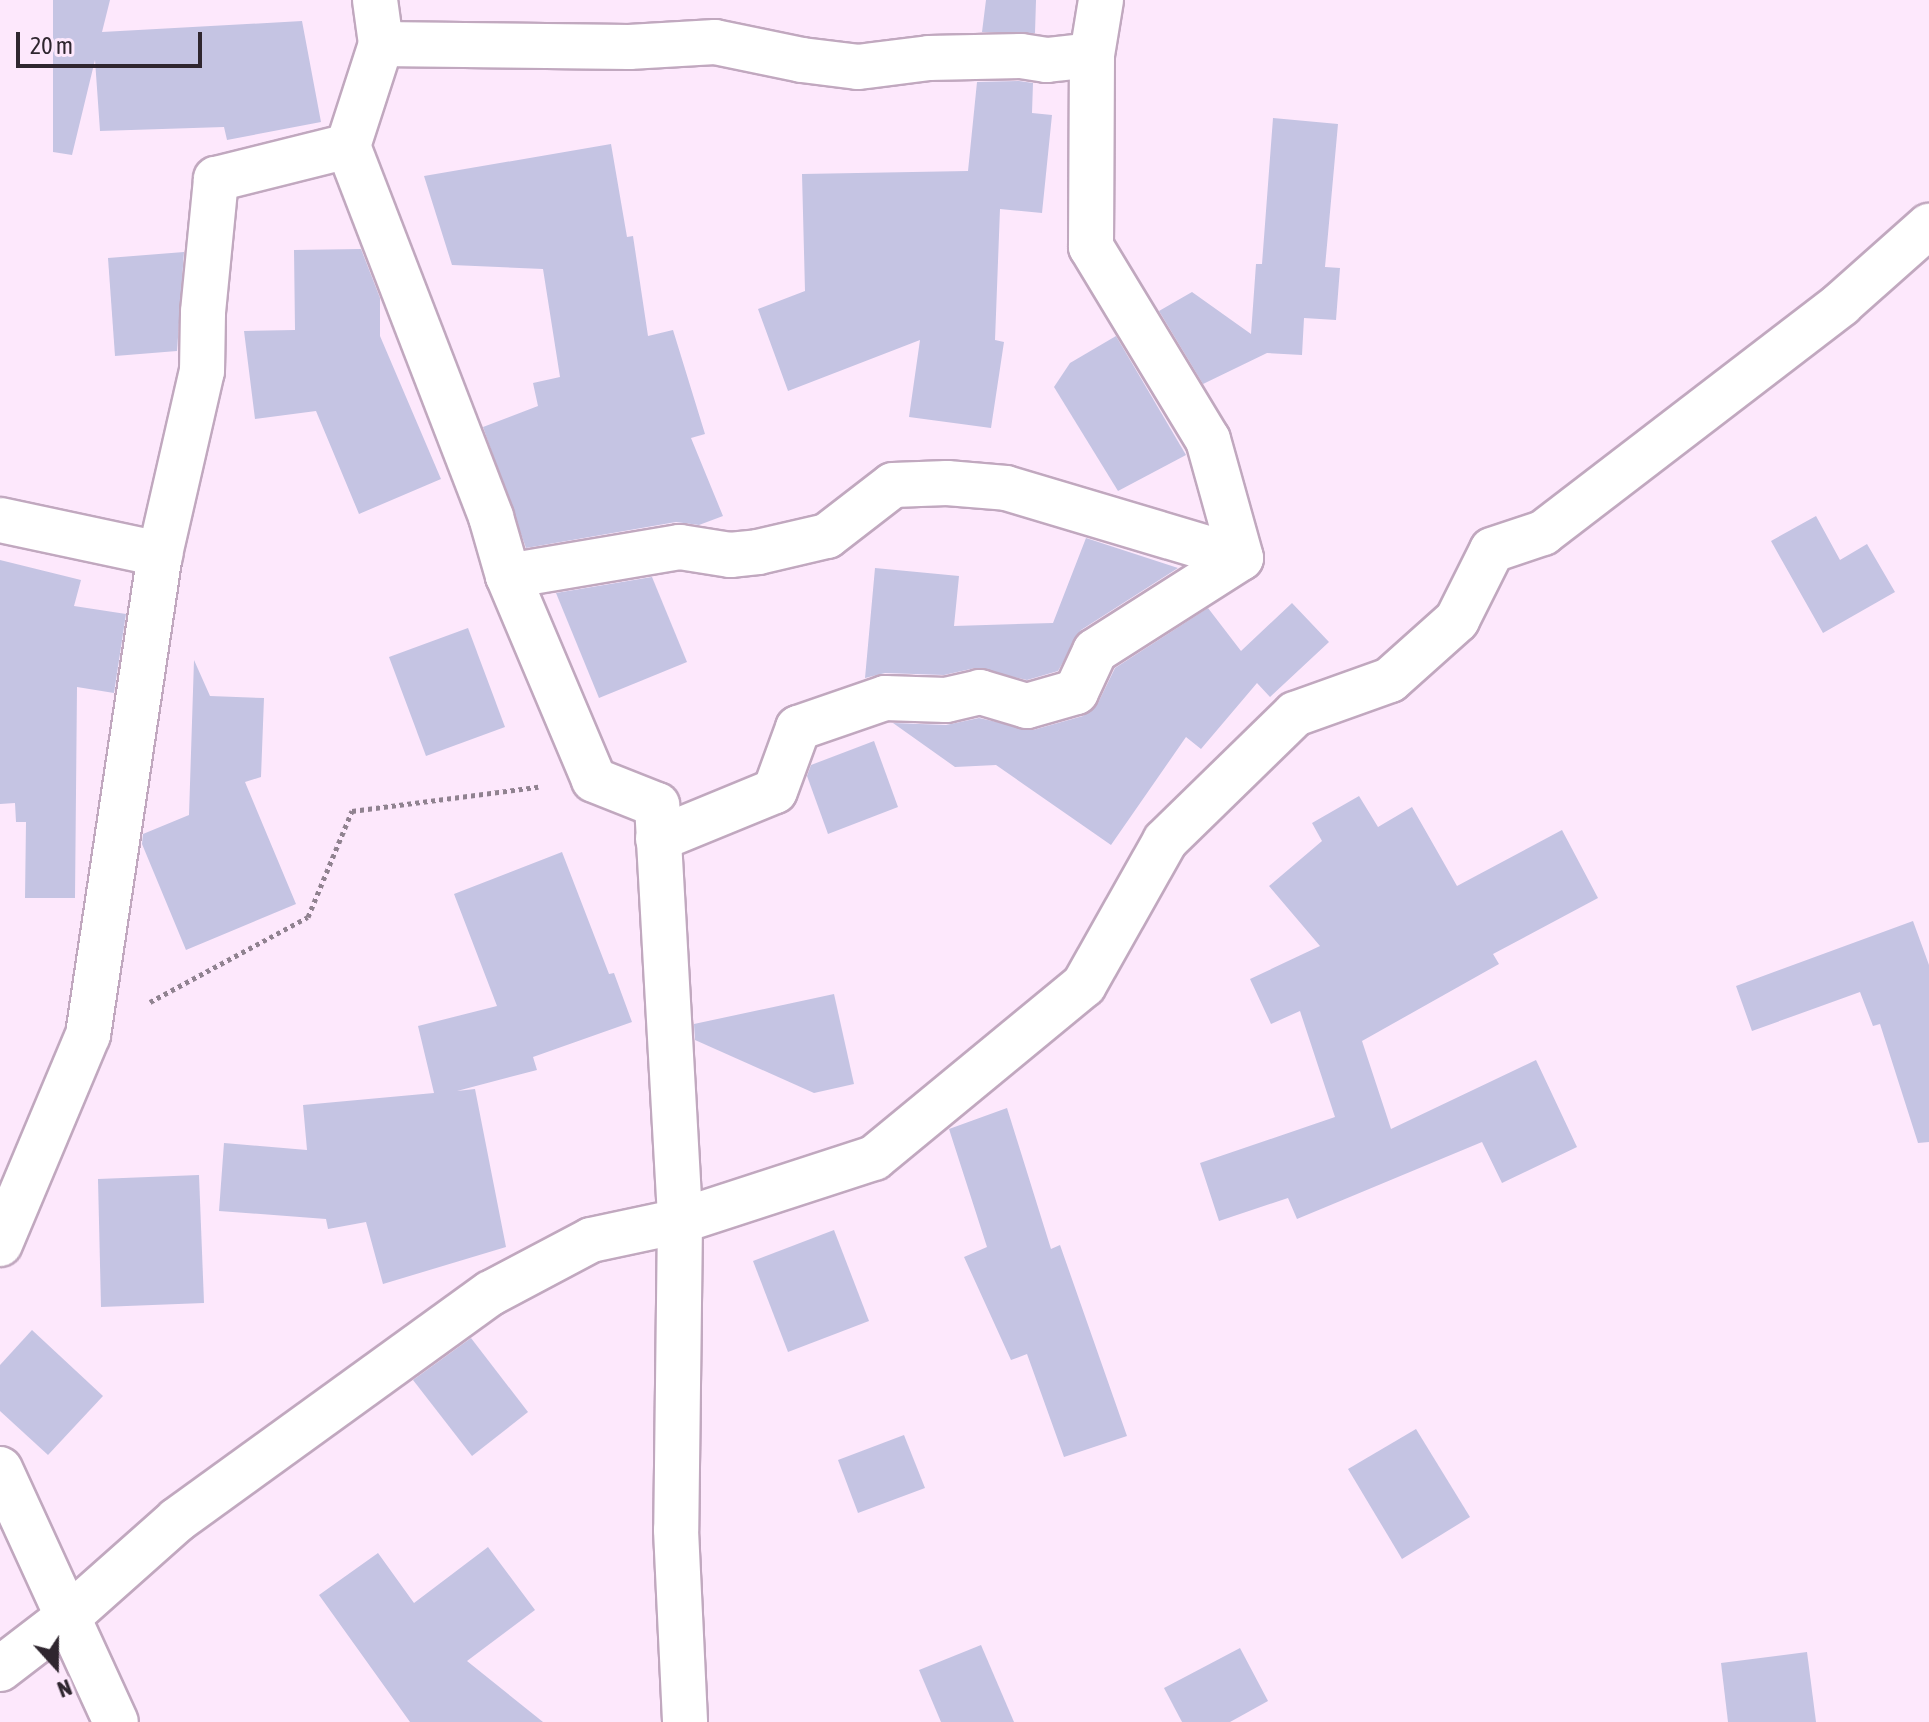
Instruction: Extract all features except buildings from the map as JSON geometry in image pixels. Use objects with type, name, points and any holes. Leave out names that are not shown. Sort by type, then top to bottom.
[{"type":"street","points":[[375,0],[381,44],[348,146],[491,517],[508,576],[594,780],[657,805],[680,1221],[676,1530],[685,1722]]},
{"type":"street","points":[[1101,0],[1092,55],[1091,247],[1208,440],[1241,558]]},
{"type":"street","points":[[381,44],[629,47],[715,42],[802,60],[858,67],[929,58],[1021,56],[1047,60],[1092,55]]},
{"type":"street","points":[[0,1244],[88,1035],[160,554],[202,371],[203,312],[216,179],[348,146]]},
{"type":"street","points":[[0,1669],[69,1616],[177,1520],[491,1293],[591,1240],[680,1221],[874,1158],[1084,985],[1165,841],[1295,714],[1390,680],[1457,620],[1492,550],[1543,533],[1841,304],[1929,226]]},
{"type":"street","points":[[508,576],[680,547],[730,555],[758,552],[827,536],[893,485],[947,483],[1006,488],[1241,558]]},
{"type":"street","points":[[0,520],[160,554]]},
{"type":"street","points":[[658,839],[775,791],[798,728],[885,698],[946,700],[980,692],[1027,706],[1076,692],[1095,651],[1241,558]]},
{"type":"street","points":[[0,1469],[116,1722]]},
{"type":"path","points":[[88,1035],[308,917],[352,811],[594,780]]}]
